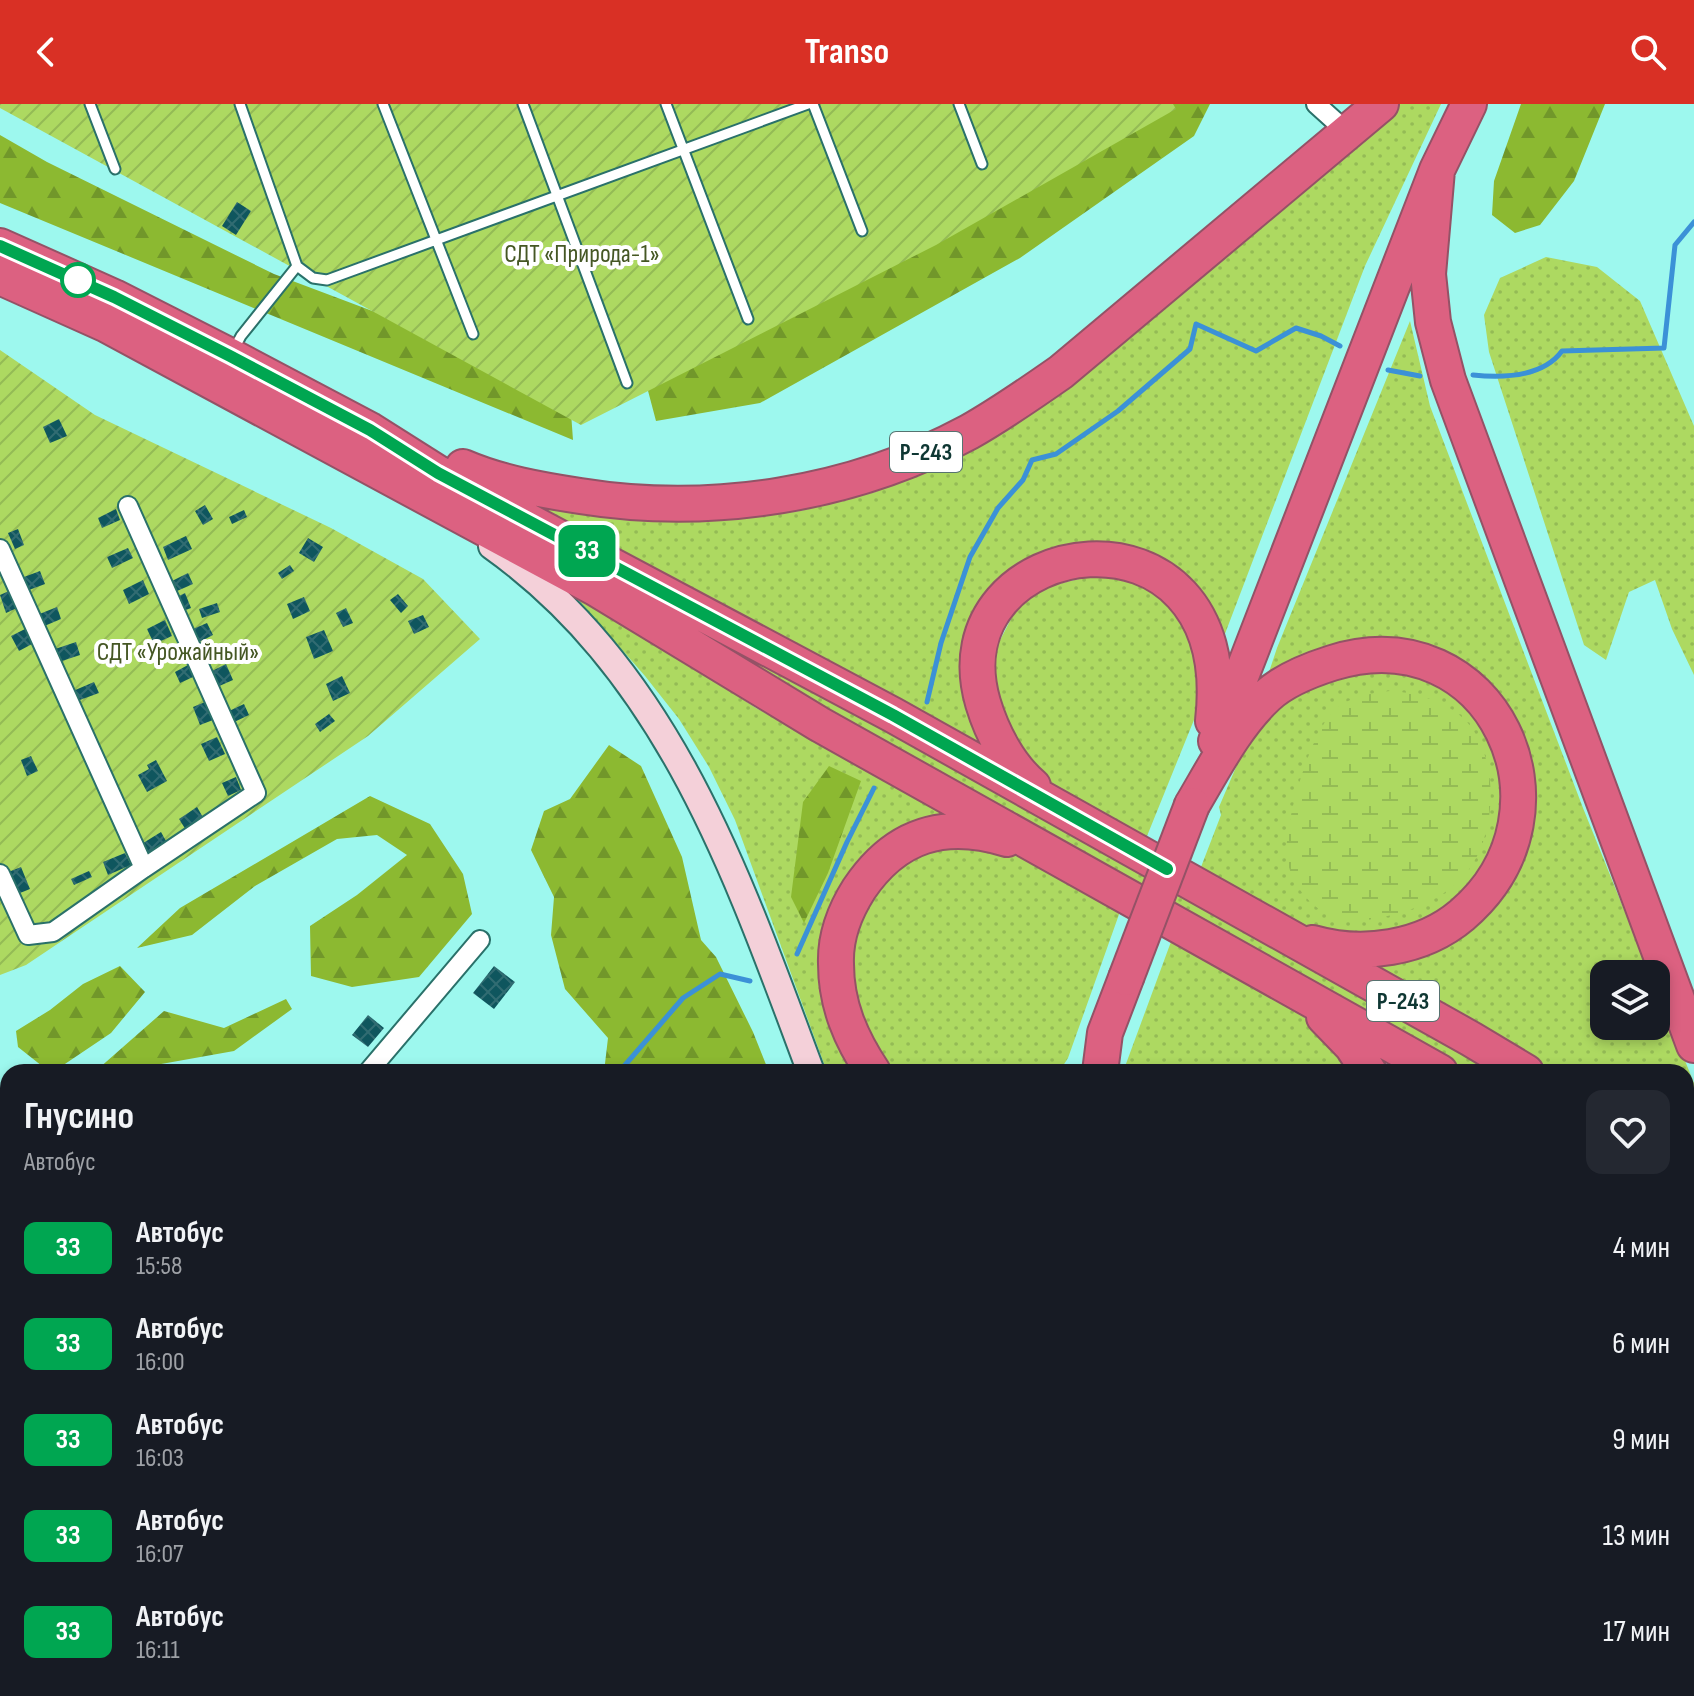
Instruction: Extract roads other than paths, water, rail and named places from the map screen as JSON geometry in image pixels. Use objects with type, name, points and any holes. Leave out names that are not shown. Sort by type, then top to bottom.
[{"type":"highway","name":"Р-243","points":[[364,445],[541,490],[609,501],[692,505],[791,494],[883,469],[968,433],[1061,372],[1381,104]]},
{"type":"highway","name":"Р-243","points":[[1101,1064],[1105,1033],[1192,805],[1437,170],[1469,104]]},
{"type":"highway","name":"Р-243","points":[[1437,170],[1428,274],[1433,322],[1448,380],[1694,1045]]},
{"type":"highway","points":[[0,246],[114,297],[230,356],[364,445]]},
{"type":"highway","points":[[0,277],[364,445]]},
{"type":"highway","name":"Р-243","points":[[364,445],[438,473],[893,715],[1513,1064]]},
{"type":"highway","name":"Р-243","points":[[364,445],[819,724],[1426,1064]]},
{"type":"highway","name":"Р-243","points":[[1061,809],[1025,779],[1005,752],[985,712],[979,690],[977,658],[994,611],[1019,585],[1057,564],[1092,558],[1126,562],[1152,570],[1180,594],[1202,626],[1215,672],[1216,695],[1213,722],[1192,805]]},
{"type":"highway","name":"Р-243","points":[[1192,805],[1231,739],[1252,712],[1270,694],[1315,668],[1349,658],[1394,654],[1422,660],[1449,672],[1486,703],[1503,729],[1512,751],[1520,800],[1511,842],[1488,890],[1452,923],[1408,944],[1380,949],[1331,948],[1279,933]]},
{"type":"highway","name":"Р-243","points":[[868,1064],[847,1028],[835,963],[839,933],[851,902],[871,872],[893,851],[920,836],[959,830],[982,831],[1052,854]]},
{"type":"highway","name":"Р-243","points":[[1270,975],[1319,1012],[1352,1046],[1364,1064]]},
{"type":"highway","name":"Р-243","points":[[1080,1064],[1105,1033]]},
{"type":"main road","points":[[364,445],[526,573],[588,633],[641,701],[667,739],[712,821],[808,1064]]},
{"type":"main road","name":"Р-243","points":[[1093,1064],[1105,1033]]},
{"type":"street","points":[[1316,104],[1347,132]]},
{"type":"street","points":[[0,874],[28,935],[53,932],[256,793],[128,506]]},
{"type":"street","points":[[0,549],[144,868]]},
{"type":"street","points":[[375,1064],[480,940]]},
{"type":"lane","points":[[90,104],[115,169]]},
{"type":"lane","points":[[240,104],[297,266],[313,278],[327,280],[810,104],[862,231]]},
{"type":"lane","points":[[383,104],[473,334]]},
{"type":"lane","points":[[523,104],[627,383]]},
{"type":"lane","points":[[666,104],[748,319]]},
{"type":"lane","points":[[959,104],[982,164]]},
{"type":"lane","points":[[230,356],[241,336],[297,266]]},
{"type":"waterway","points":[[1473,375],[1522,374],[1544,366],[1562,351],[1664,348],[1675,245],[1694,222]]},
{"type":"waterway","points":[[927,702],[941,643],[970,557],[998,508],[1023,480],[1032,460],[1056,454],[1118,411],[1190,349],[1196,324],[1256,351],[1296,328],[1340,346]]},
{"type":"waterway","points":[[1388,370],[1420,376]]},
{"type":"waterway","points":[[797,954],[874,788]]},
{"type":"waterway","points":[[626,1064],[683,998],[720,974],[750,981]]},
{"type":"park label","name":"СДТ «Природа-1»","points":[[582,254]]},
{"type":"park label","name":"СДТ «Урожайный»","points":[[178,652]]}]
